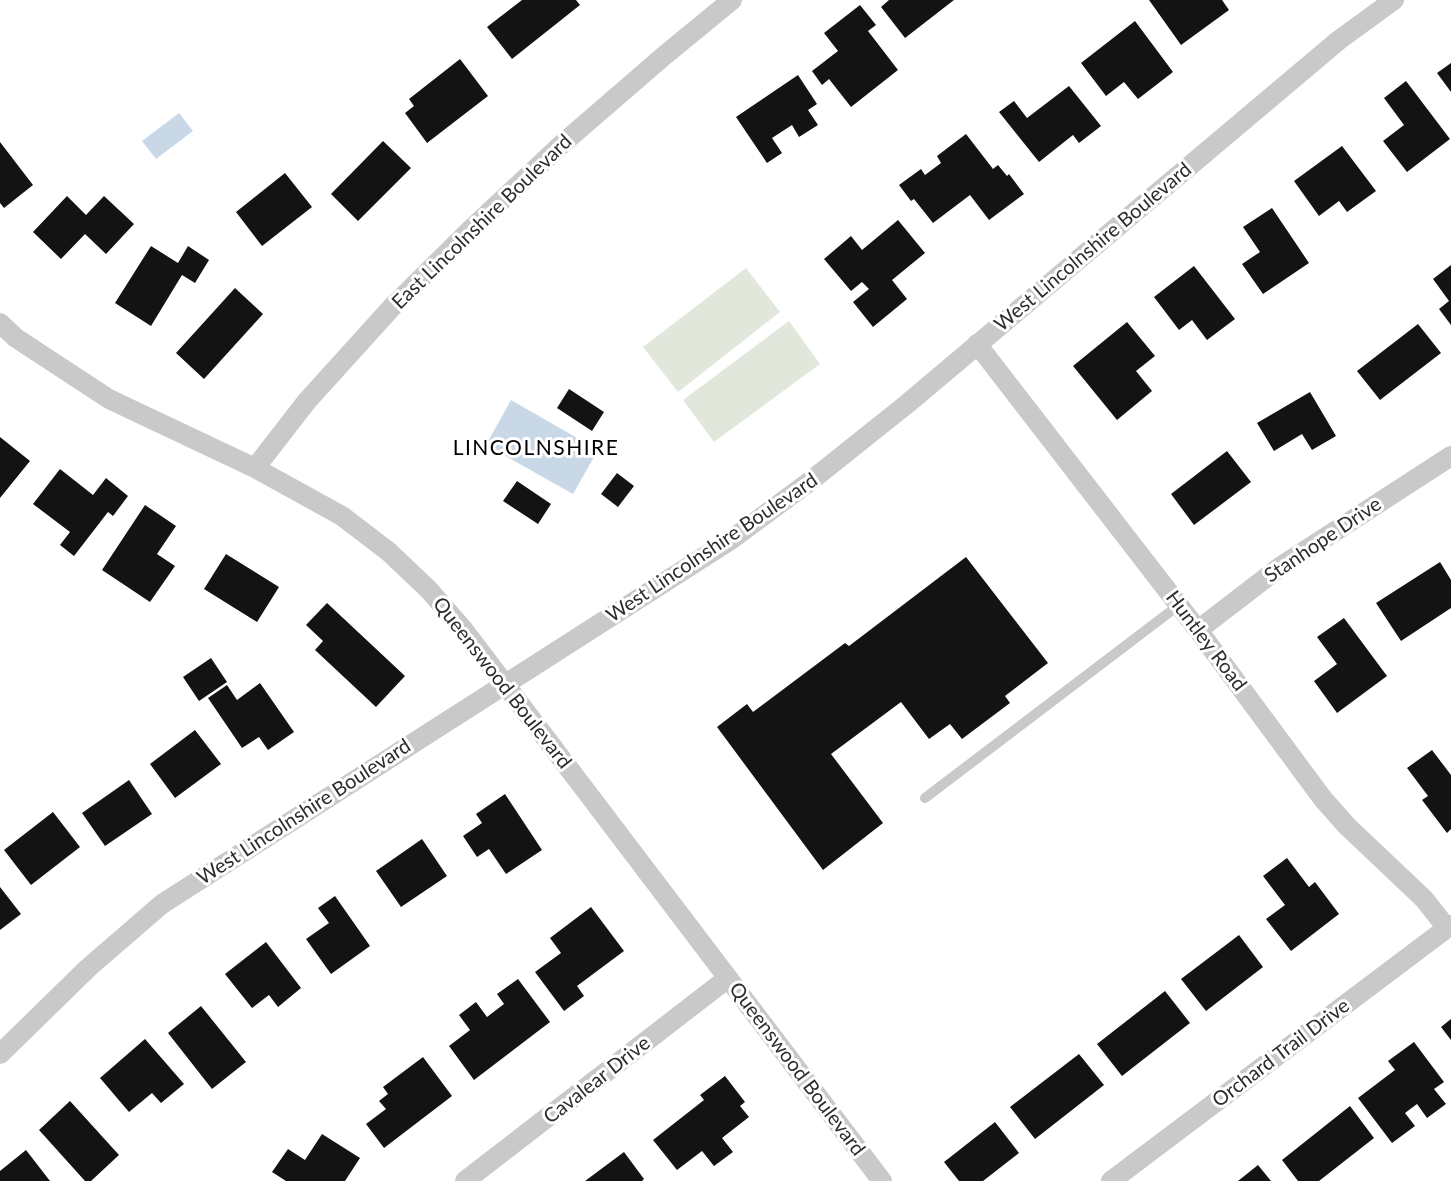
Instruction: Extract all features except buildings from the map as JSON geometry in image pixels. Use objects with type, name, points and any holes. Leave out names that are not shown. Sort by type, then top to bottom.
[{"type":"street","name":"East Lincolnshire Boulevard","points":[[255,468],[314,393],[393,306],[469,231],[562,144],[732,0]]},
{"type":"street","name":"West Lincolnshire Boulevard","points":[[0,1054],[88,968],[162,904],[741,532],[813,479],[1339,40],[1394,0]]},
{"type":"street","name":"Queenswood Boulevard","points":[[0,323],[16,338],[110,399],[255,468],[342,516],[366,532],[389,552],[436,598],[463,629],[882,1181]]},
{"type":"street","name":"Huntley Road","points":[[977,344],[1179,605],[1323,799],[1347,826],[1449,926]]},
{"type":"street","name":"Stanhope Drive","points":[[1198,630],[1280,567],[1451,456]]},
{"type":"street","name":"Orchard Trail Drive","points":[[1111,1181],[1449,926]]},
{"type":"street","name":"Cavalear Drive","points":[[465,1181],[728,978]]},
{"type":"lane","points":[[925,798],[1179,605]]},
{"type":"shaded area","points":[[746,268],[780,312],[678,392],[643,347]]},
{"type":"shaded area","points":[[789,321],[820,364],[714,442],[683,400]]},
{"type":"water","points":[[179,113],[193,131],[156,159],[142,141]]},
{"type":"water","points":[[511,400],[598,450],[573,494],[486,445]]},
{"type":"district","name":"LINCOLNSHIRE","points":[[536,448]]}]
